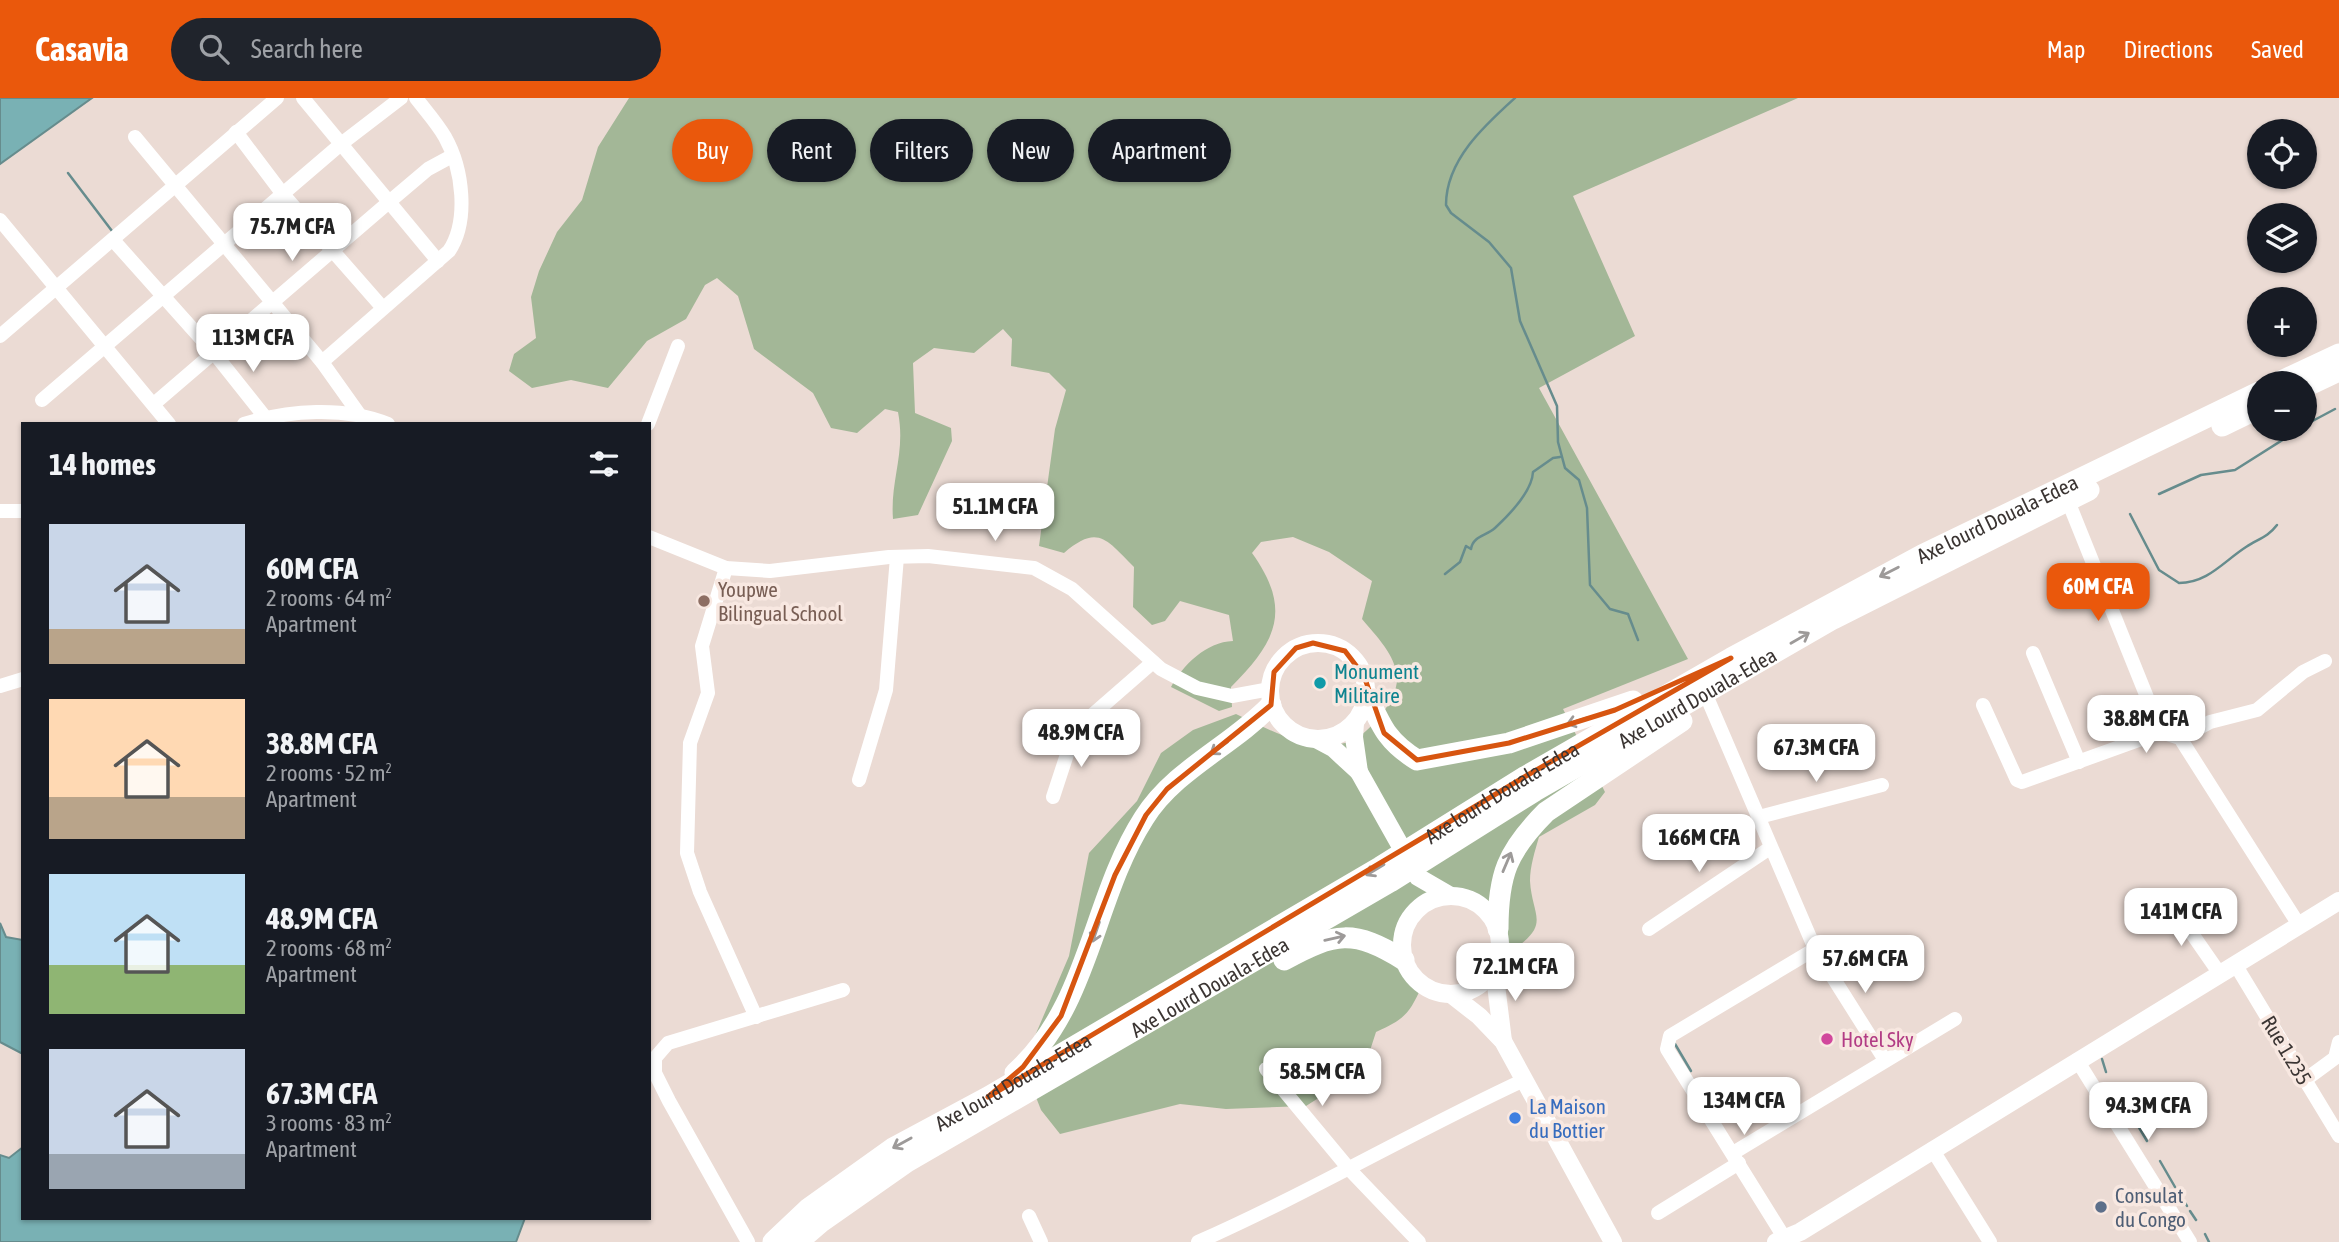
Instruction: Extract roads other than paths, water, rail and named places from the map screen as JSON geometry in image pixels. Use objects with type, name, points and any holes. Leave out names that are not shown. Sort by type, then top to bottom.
[{"type":"highway","points":[[2303,371],[2339,354]]},
{"type":"highway","points":[[2317,381],[2335,373]]},
{"type":"highway","name":"Axe lourd Douala-Edea","points":[[773,1242],[809,1208],[893,1148],[988,1097],[1380,867],[1526,776],[1735,666],[1922,555],[2247,398]]},
{"type":"highway","name":"Axe Lourd Douala-Edea","points":[[798,1242],[820,1223],[907,1162],[1098,1053],[1735,666],[2247,414]]},
{"type":"highway","points":[[1367,693],[1384,733],[1396,747],[1417,760],[1509,743],[1735,666]]},
{"type":"highway","points":[[1498,929],[1503,872],[1527,831],[1546,812],[1709,702],[1735,666]]},
{"type":"highway","points":[[988,1097],[1023,1066],[1061,1016],[1075,988],[1115,875],[1146,815],[1167,789],[1252,724],[1270,697]]},
{"type":"highway","points":[[1098,1053],[1195,1010],[1307,947],[1332,938],[1356,936],[1404,960]]},
{"type":"main road","points":[[1318,740],[1339,736],[1355,723],[1363,709],[1367,693],[1364,676],[1357,662],[1345,651],[1329,644],[1312,643],[1296,648],[1283,658],[1273,672],[1270,697],[1284,726],[1294,734],[1318,740],[1333,748],[1359,772],[1418,877],[1415,911]]},
{"type":"main road","points":[[1355,723],[1354,737],[1359,772]]},
{"type":"main road","points":[[1418,877],[1450,895],[1475,902],[1486,910],[1498,929],[1500,946],[1494,969],[1503,1041]]},
{"type":"main road","points":[[1450,895],[1435,898],[1415,911],[1405,926],[1401,943],[1404,960],[1414,979],[1422,986],[1452,995],[1479,1016],[1503,1041],[1613,1242]]},
{"type":"main road","points":[[1788,1239],[2339,901]]},
{"type":"main road","points":[[1452,995],[1469,991],[1484,981],[1494,969]]},
{"type":"street","points":[[0,335],[277,98]]},
{"type":"street","points":[[303,98],[438,261]]},
{"type":"street","points":[[42,400],[282,193],[401,98]]},
{"type":"street","points":[[322,362],[449,251],[461,229],[460,192],[452,156],[445,137],[416,98]]},
{"type":"street","points":[[236,132],[282,193],[382,307]]},
{"type":"street","points":[[135,136],[322,362],[359,414]]},
{"type":"street","points":[[155,403],[428,169],[452,156]]},
{"type":"street","points":[[0,220],[155,403],[168,422]]},
{"type":"street","points":[[113,240],[214,353],[265,417]]},
{"type":"street","points":[[649,422],[678,346]]},
{"type":"street","points":[[250,422],[265,417],[309,413],[359,414],[382,422]]},
{"type":"street","points":[[2068,501],[2161,732]]},
{"type":"street","points":[[0,511],[21,511]]},
{"type":"street","points":[[651,538],[726,568],[770,570],[897,557],[996,561],[1034,568],[1072,589],[1161,669],[1213,694],[1270,697]]},
{"type":"street","points":[[859,780],[886,690],[897,557]]},
{"type":"street","points":[[726,568],[702,646],[708,693],[690,743],[687,853],[699,892],[756,1017]]},
{"type":"street","points":[[2033,653],[2079,762]]},
{"type":"street","points":[[2180,738],[2210,722],[2257,710],[2303,672],[2325,661]]},
{"type":"street","points":[[1053,797],[1075,730],[1153,662]]},
{"type":"street","points":[[0,686],[21,680]]},
{"type":"street","points":[[1709,702],[1815,949],[1885,1060]]},
{"type":"street","points":[[1983,705],[2017,780],[2022,782],[2161,732],[2180,738],[2299,925]]},
{"type":"street","points":[[1759,817],[1882,785]]},
{"type":"street","points":[[1649,929],[1770,848]]},
{"type":"street","name":"Rue 1.235","points":[[2170,902],[2227,969],[2305,1080],[2339,1136]]},
{"type":"street","points":[[1788,1239],[1667,1049],[1670,1036],[1815,949]]},
{"type":"street","points":[[743,1240],[653,1066],[658,1051],[668,1043],[843,990]]},
{"type":"street","points":[[1658,1213],[1885,1060],[1955,1019]]},
{"type":"street","points":[[2305,1080],[2335,1058],[2339,1042]]},
{"type":"street","points":[[2077,1060],[2190,1242]]},
{"type":"street","points":[[1266,1069],[1350,1170],[1419,1242]]},
{"type":"street","points":[[1198,1242],[1350,1170],[1431,1123],[1524,1080]]},
{"type":"street","points":[[1932,1149],[1990,1242]]},
{"type":"street","points":[[1029,1216],[1041,1242]]},
{"type":"water","points":[[0,98],[92,98],[0,164]]},
{"type":"water","points":[[0,923],[6,937],[21,940],[21,1053],[0,1042]]},
{"type":"water","points":[[21,1149],[21,1220],[524,1220],[516,1242],[0,1242],[0,1155],[9,1158]]},
{"type":"waterway","points":[[1515,98],[1480,132],[1460,158],[1448,189],[1446,205],[1451,213],[1489,242],[1511,268],[1520,321],[1557,406],[1558,442],[1565,468],[1579,480],[1587,508],[1590,585],[1610,609],[1628,614],[1638,640]]},
{"type":"waterway","points":[[68,173],[112,231]]},
{"type":"waterway","points":[[2317,419],[2335,409]]},
{"type":"waterway","points":[[2159,494],[2201,475],[2235,470],[2281,441]]},
{"type":"waterway","points":[[1445,574],[1460,562],[1466,546],[1471,549],[1477,539],[1495,528],[1513,510],[1529,487],[1533,472],[1553,458],[1560,457]]},
{"type":"waterway","points":[[2130,514],[2159,570],[2179,583],[2207,575],[2277,525]]},
{"type":"waterway","points":[[1675,1044],[1691,1071]]},
{"type":"waterway","points":[[2102,1059],[2106,1072]]},
{"type":"waterway","points":[[2113,1084],[2131,1114]]},
{"type":"waterway","points":[[2134,1119],[2147,1141]]},
{"type":"waterway","points":[[2160,1161],[2175,1187]]},
{"type":"waterway","points":[[2183,1199],[2187,1206]]},
{"type":"waterway","points":[[2190,1211],[2196,1220]]},
{"type":"waterway","points":[[2205,1234],[2209,1242]]},
{"type":"place","name":"Youpwe Bilingual School","points":[[704,601]]},
{"type":"place","name":"Monument Militaire","points":[[1320,683]]},
{"type":"place","name":"Hotel Sky","points":[[1827,1039]]},
{"type":"place","name":"La Maison du Bottier","points":[[1515,1118]]},
{"type":"place","name":"Consulat du Congo","points":[[2101,1207]]}]
